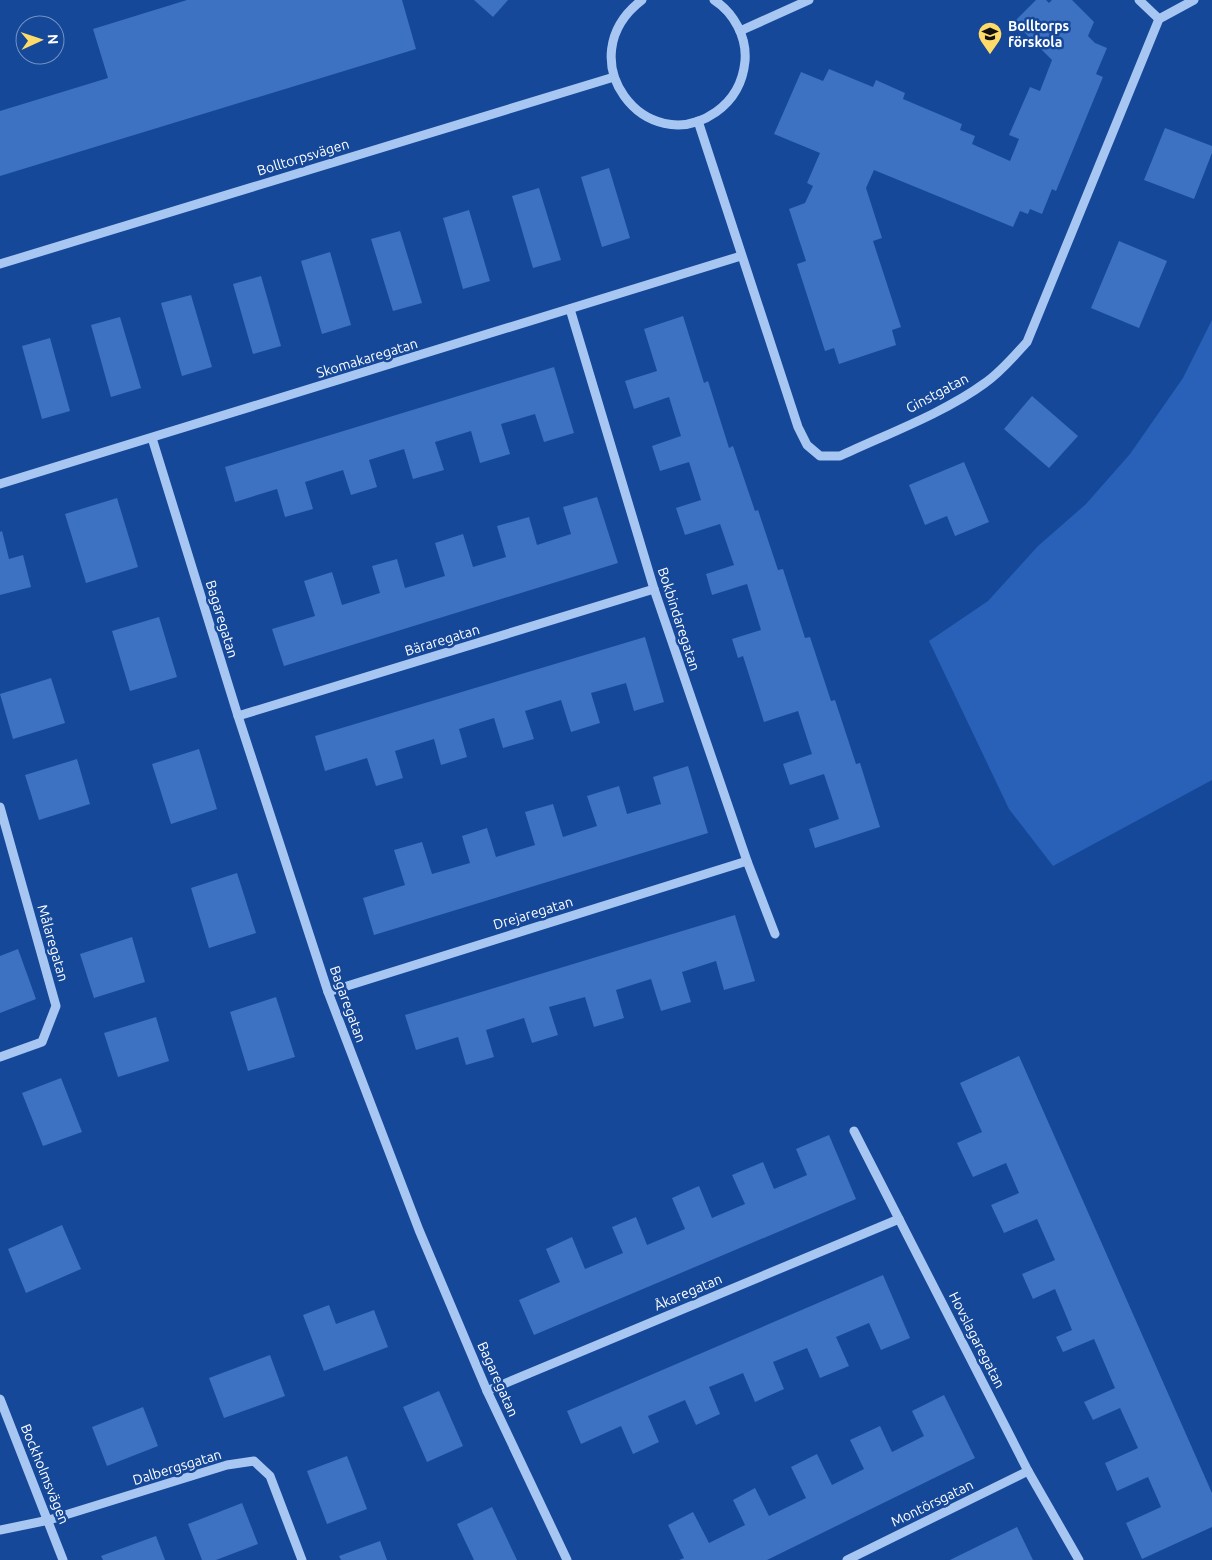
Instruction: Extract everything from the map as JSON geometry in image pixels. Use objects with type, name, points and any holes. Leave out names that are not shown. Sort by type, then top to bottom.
[{"type":"street","points":[[642,0],[624,17],[613,40],[611,64],[614,77],[626,100],[646,116],[672,124],[698,121],[722,108],[732,97],[744,72],[745,58],[740,31],[726,10],[714,0]]},
{"type":"street","points":[[740,31],[809,0]]},
{"type":"street","points":[[1139,0],[1159,19],[1194,0]]},
{"type":"street","name":"Ginstgatan","points":[[698,121],[798,427],[807,445],[820,456],[840,456],[960,400],[987,382],[1027,342],[1159,19]]},
{"type":"street","name":"Bolltorpsvägen","points":[[0,264],[614,77]]},
{"type":"street","name":"Skomakaregatan","points":[[0,484],[741,256]]},
{"type":"street","name":"Bokbindaregatan","points":[[570,309],[654,589],[747,861],[775,934]]},
{"type":"street","name":"Bagaregatan","points":[[152,438],[238,716],[328,992],[419,1230],[487,1391],[567,1560]]},
{"type":"street","name":"Bäraregatan","points":[[238,716],[654,589]]},
{"type":"street","name":"Målaregatan","points":[[0,807],[56,1006],[42,1042],[0,1057]]},
{"type":"street","name":"Drejaregatan","points":[[328,992],[747,861]]},
{"type":"street","name":"Hovslagaregatan","points":[[854,1131],[1028,1471],[1079,1560]]},
{"type":"street","name":"Åkaregatan","points":[[487,1391],[899,1219]]},
{"type":"street","name":"Bockholmsvägen","points":[[0,1399],[49,1520],[63,1560]]},
{"type":"street","name":"Dalbergsgatan","points":[[0,1530],[49,1520],[226,1465],[254,1462],[270,1476],[302,1560]]},
{"type":"street","name":"Montörsgatan","points":[[847,1560],[1028,1471]]},
{"type":"shaded area","points":[[1212,320],[1212,780],[1053,866],[1009,809],[929,641],[988,601],[1038,546],[1086,504],[1130,454],[1183,378]]},
{"type":"building","points":[[187,0],[402,0],[416,49],[0,176],[0,111],[108,78],[93,29]]},
{"type":"building","points":[[474,0],[508,0],[493,17]]},
{"type":"building","points":[[1036,0],[1046,0],[1049,3],[1052,0],[1072,0],[1094,22],[1088,36],[1095,43],[1107,48],[1096,74],[1103,77],[1056,191],[1052,189],[1042,214],[1030,209],[1028,214],[1020,211],[1013,227],[874,170],[866,188],[882,238],[873,241],[901,327],[892,330],[896,345],[839,364],[834,348],[825,351],[797,264],[806,261],[789,209],[805,203],[813,186],[807,183],[820,153],[774,134],[801,72],[823,81],[829,69],[873,87],[876,80],[905,93],[903,99],[962,124],[960,130],[975,136],[972,144],[1010,161],[1019,139],[1009,135],[1030,87],[1040,91],[1052,60],[1014,22]]},
{"type":"building","points":[[1165,128],[1212,146],[1212,153],[1194,199],[1144,180]]},
{"type":"building","points":[[609,168],[630,238],[602,247],[581,177]]},
{"type":"building","points":[[539,188],[561,260],[533,268],[512,196]]},
{"type":"building","points":[[469,210],[490,281],[463,289],[443,218]]},
{"type":"building","points":[[400,231],[422,303],[393,311],[371,239]]},
{"type":"building","points":[[1119,241],[1167,261],[1139,328],[1091,308]]},
{"type":"building","points":[[330,252],[351,325],[322,334],[301,261]]},
{"type":"building","points":[[261,276],[281,346],[253,354],[233,284]]},
{"type":"building","points":[[191,295],[212,367],[182,376],[161,303]]},
{"type":"building","points":[[683,316],[704,383],[708,381],[729,448],[733,446],[755,511],[758,510],[778,570],[783,569],[805,638],[810,637],[831,701],[835,700],[856,764],[860,763],[880,827],[815,848],[809,829],[839,819],[824,774],[790,785],[783,764],[812,754],[798,711],[764,722],[743,656],[738,658],[732,639],[761,630],[747,584],[712,595],[706,574],[734,565],[720,524],[685,535],[676,508],[701,500],[689,462],[660,471],[652,446],[681,436],[669,397],[634,409],[625,381],[657,371],[644,329]]},
{"type":"building","points":[[120,317],[141,388],[111,397],[91,325]]},
{"type":"building","points":[[50,338],[70,411],[42,419],[22,346]]},
{"type":"building","points":[[554,367],[574,433],[544,442],[535,414],[501,424],[510,454],[480,463],[471,431],[435,442],[444,470],[413,479],[404,449],[369,460],[377,487],[351,495],[343,470],[305,482],[313,509],[285,517],[277,489],[235,502],[225,467]]},
{"type":"building","points":[[1032,396],[1078,436],[1049,468],[1004,429]]},
{"type":"building","points":[[964,462],[989,522],[955,536],[947,516],[925,525],[909,485]]},
{"type":"building","points":[[597,497],[618,563],[284,666],[272,629],[315,616],[304,581],[332,572],[342,605],[380,593],[372,566],[397,559],[405,588],[445,576],[435,543],[463,534],[473,567],[506,557],[497,526],[529,517],[537,545],[571,534],[563,507]]},
{"type":"building","points":[[117,498],[138,567],[86,583],[65,514]]},
{"type":"building","points":[[2,531],[9,559],[23,555],[31,587],[0,595],[0,532]]},
{"type":"building","points":[[159,617],[177,677],[130,691],[112,631]]},
{"type":"building","points":[[645,637],[664,702],[634,711],[626,683],[591,693],[600,723],[571,732],[561,700],[525,711],[534,739],[503,748],[494,718],[459,729],[467,757],[441,765],[434,739],[395,751],[403,778],[376,786],[367,758],[325,771],[315,736]]},
{"type":"building","points":[[51,678],[65,723],[13,739],[0,694]]},
{"type":"building","points":[[199,749],[217,809],[171,824],[152,764]]},
{"type":"building","points":[[77,759],[90,804],[39,820],[25,775]]},
{"type":"building","points":[[688,766],[708,833],[374,935],[363,898],[405,885],[394,850],[422,842],[432,874],[470,863],[462,836],[487,828],[496,857],[535,845],[525,812],[553,804],[563,837],[597,826],[587,796],[619,786],[627,814],[661,804],[653,777]]},
{"type":"building","points":[[237,873],[256,933],[209,948],[191,888]]},
{"type":"building","points":[[735,915],[755,981],[724,990],[716,961],[682,972],[691,1002],[661,1011],[651,979],[616,990],[624,1018],[594,1027],[585,997],[549,1007],[558,1035],[532,1043],[524,1018],[486,1030],[494,1057],[466,1065],[458,1037],[416,1050],[405,1015]]},
{"type":"building","points":[[132,937],[145,982],[94,998],[80,954]]},
{"type":"building","points":[[18,949],[36,999],[0,1013],[0,956]]},
{"type":"building","points":[[276,997],[295,1057],[248,1071],[230,1012]]},
{"type":"building","points":[[156,1017],[169,1061],[118,1077],[104,1033]]},
{"type":"building","points":[[1019,1056],[1212,1493],[1212,1527],[1142,1559],[1126,1523],[1161,1507],[1148,1477],[1117,1491],[1105,1463],[1138,1448],[1120,1408],[1093,1420],[1084,1402],[1115,1388],[1094,1339],[1063,1352],[1056,1337],[1072,1330],[1055,1289],[1033,1299],[1022,1274],[1055,1260],[1037,1219],[1004,1233],[991,1205],[1019,1193],[1006,1163],[973,1177],[957,1143],[982,1132],[960,1083]]},
{"type":"building","points":[[61,1078],[82,1132],[43,1146],[22,1093]]},
{"type":"building","points":[[829,1135],[856,1199],[534,1335],[519,1300],[560,1282],[546,1249],[572,1237],[585,1269],[623,1253],[612,1227],[636,1217],[647,1245],[685,1229],[672,1198],[699,1186],[712,1218],[745,1204],[732,1175],[763,1162],[774,1189],[807,1175],[796,1149]]},
{"type":"building","points":[[62,1225],[81,1269],[26,1293],[8,1249]]},
{"type":"building","points":[[883,1275],[910,1338],[881,1350],[869,1323],[836,1337],[849,1366],[820,1378],[807,1348],[773,1362],[784,1389],[755,1402],[743,1373],[709,1387],[720,1414],[696,1425],[685,1400],[648,1416],[659,1442],[633,1454],[621,1426],[581,1444],[567,1411]]},
{"type":"building","points":[[329,1305],[336,1324],[374,1310],[388,1347],[324,1371],[303,1315]]},
{"type":"building","points":[[270,1355],[285,1396],[224,1418],[209,1378]]},
{"type":"building","points":[[439,1391],[463,1446],[427,1462],[403,1407]]},
{"type":"building","points":[[944,1395],[975,1458],[767,1560],[679,1560],[684,1558],[668,1525],[693,1512],[709,1543],[745,1525],[733,1500],[755,1488],[769,1516],[806,1498],[791,1467],[817,1454],[832,1485],[864,1469],[850,1440],[880,1426],[892,1452],[924,1436],[912,1411]]},
{"type":"building","points":[[143,1407],[158,1446],[107,1466],[92,1427]]},
{"type":"building","points":[[347,1456],[367,1509],[327,1524],[307,1471]]},
{"type":"building","points":[[242,1503],[258,1544],[216,1560],[202,1560],[188,1524]]},
{"type":"building","points":[[492,1507],[517,1560],[474,1560],[457,1524]]},
{"type":"building","points":[[1017,1527],[1033,1560],[950,1560]]},
{"type":"building","points":[[156,1536],[165,1560],[103,1560],[101,1556]]},
{"type":"building","points":[[380,1541],[387,1560],[341,1560],[339,1556]]},
{"type":"place","name":"Bolltorps förskola","points":[[990,55]]}]
